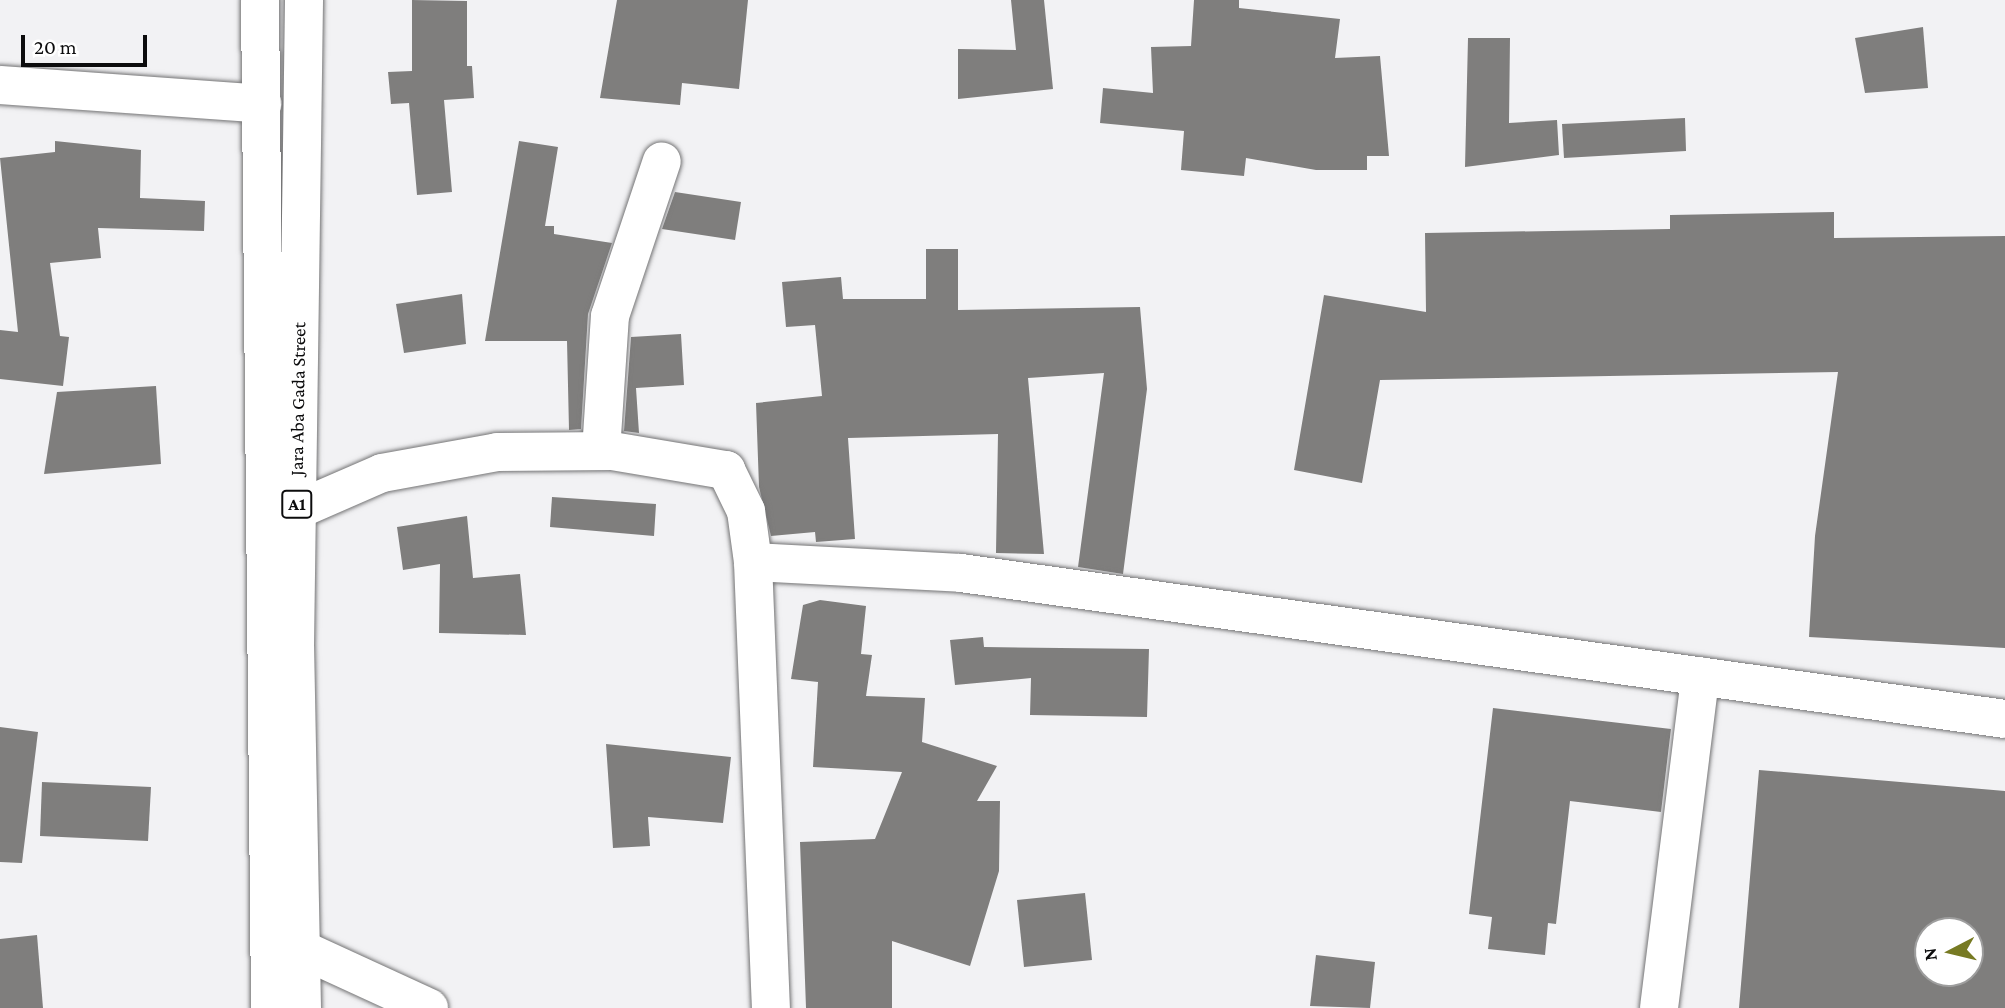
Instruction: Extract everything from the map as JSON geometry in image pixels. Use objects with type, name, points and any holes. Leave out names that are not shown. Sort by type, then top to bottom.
[{"type":"street","name":"Jara Aba Gada Street","points":[[260,0],[270,1008]]},
{"type":"street","name":"Jara Aba Gada Street","points":[[302,1008],[297,510],[304,0]]},
{"type":"street","points":[[0,85],[262,104]]},
{"type":"street","points":[[601,452],[610,317],[662,161]]},
{"type":"street","points":[[297,510],[395,470],[497,452],[601,452],[726,470],[746,511],[753,562],[771,1008]]},
{"type":"street","points":[[753,562],[961,573],[2005,719]]},
{"type":"street","points":[[1659,1008],[1700,677]]},
{"type":"street","points":[[301,949],[429,1008]]},
{"type":"building","points":[[412,0],[467,1],[467,66],[472,66],[474,98],[444,100],[452,192],[417,195],[409,103],[391,104],[388,72],[412,71]]},
{"type":"building","points":[[617,0],[748,0],[739,89],[682,83],[680,105],[600,98]]},
{"type":"building","points":[[1011,0],[1044,0],[1053,89],[958,99],[958,49],[1016,50]]},
{"type":"building","points":[[1194,0],[1239,0],[1239,8],[1340,19],[1335,58],[1380,56],[1389,156],[1367,156],[1367,170],[1316,170],[1246,158],[1244,176],[1181,170],[1184,131],[1100,123],[1103,88],[1153,93],[1151,47],[1191,46]]},
{"type":"building","points":[[1923,27],[1928,88],[1865,93],[1855,38]]},
{"type":"building","points":[[1468,38],[1510,38],[1509,123],[1557,120],[1559,155],[1465,167]]},
{"type":"building","points":[[1685,118],[1686,151],[1564,158],[1562,124]]},
{"type":"building","points":[[55,141],[141,150],[140,198],[205,201],[204,231],[98,228],[101,258],[50,263],[60,336],[69,337],[63,386],[0,379],[0,330],[18,332],[0,158],[55,152]]},
{"type":"building","points":[[519,141],[558,147],[545,226],[554,226],[554,234],[612,243],[588,314],[581,429],[569,430],[567,341],[485,341]]},
{"type":"building","points":[[675,192],[741,202],[735,240],[662,229]]},
{"type":"building","points":[[1834,212],[1834,238],[2005,236],[2005,648],[1809,637],[1815,536],[1838,372],[1380,380],[1362,483],[1294,470],[1324,295],[1426,312],[1425,233],[1670,229],[1670,215]]},
{"type":"building","points":[[926,249],[958,249],[958,310],[1140,307],[1147,389],[1123,574],[1078,567],[1104,373],[1028,378],[1044,554],[996,553],[998,434],[848,438],[855,539],[816,542],[815,532],[771,536],[759,487],[756,403],[822,396],[815,325],[786,327],[782,282],[841,277],[843,299],[926,299]]},
{"type":"building","points":[[462,294],[466,344],[404,353],[396,304]]},
{"type":"building","points":[[681,334],[684,385],[636,388],[639,433],[624,431],[631,337]]},
{"type":"building","points":[[156,386],[161,464],[44,474],[57,392]]},
{"type":"building","points":[[552,497],[656,504],[654,536],[550,527]]},
{"type":"building","points":[[467,516],[473,578],[520,574],[526,635],[439,633],[440,564],[403,570],[397,527]]},
{"type":"building","points":[[820,600],[866,606],[861,654],[872,655],[866,696],[925,698],[922,742],[997,766],[977,801],[1000,801],[999,871],[970,966],[892,941],[892,1008],[806,1008],[800,842],[875,839],[902,772],[813,767],[818,682],[791,679],[803,605]]},
{"type":"building","points":[[983,637],[984,647],[1149,649],[1147,717],[1030,715],[1031,678],[955,685],[950,640]]},
{"type":"building","points":[[1493,708],[1671,729],[1661,812],[1570,801],[1556,924],[1548,923],[1545,955],[1488,949],[1492,917],[1469,914]]},
{"type":"building","points":[[0,727],[38,732],[22,863],[0,862]]},
{"type":"building","points":[[606,744],[731,757],[723,823],[648,817],[650,846],[613,848]]},
{"type":"building","points":[[1759,770],[2005,791],[2005,1008],[1739,1008]]},
{"type":"building","points":[[42,782],[151,787],[148,841],[40,836]]},
{"type":"building","points":[[1085,893],[1092,960],[1024,967],[1017,900]]},
{"type":"building","points":[[37,935],[43,1008],[0,1008],[0,939]]},
{"type":"building","points":[[1316,955],[1375,962],[1370,1008],[1310,1006]]}]
